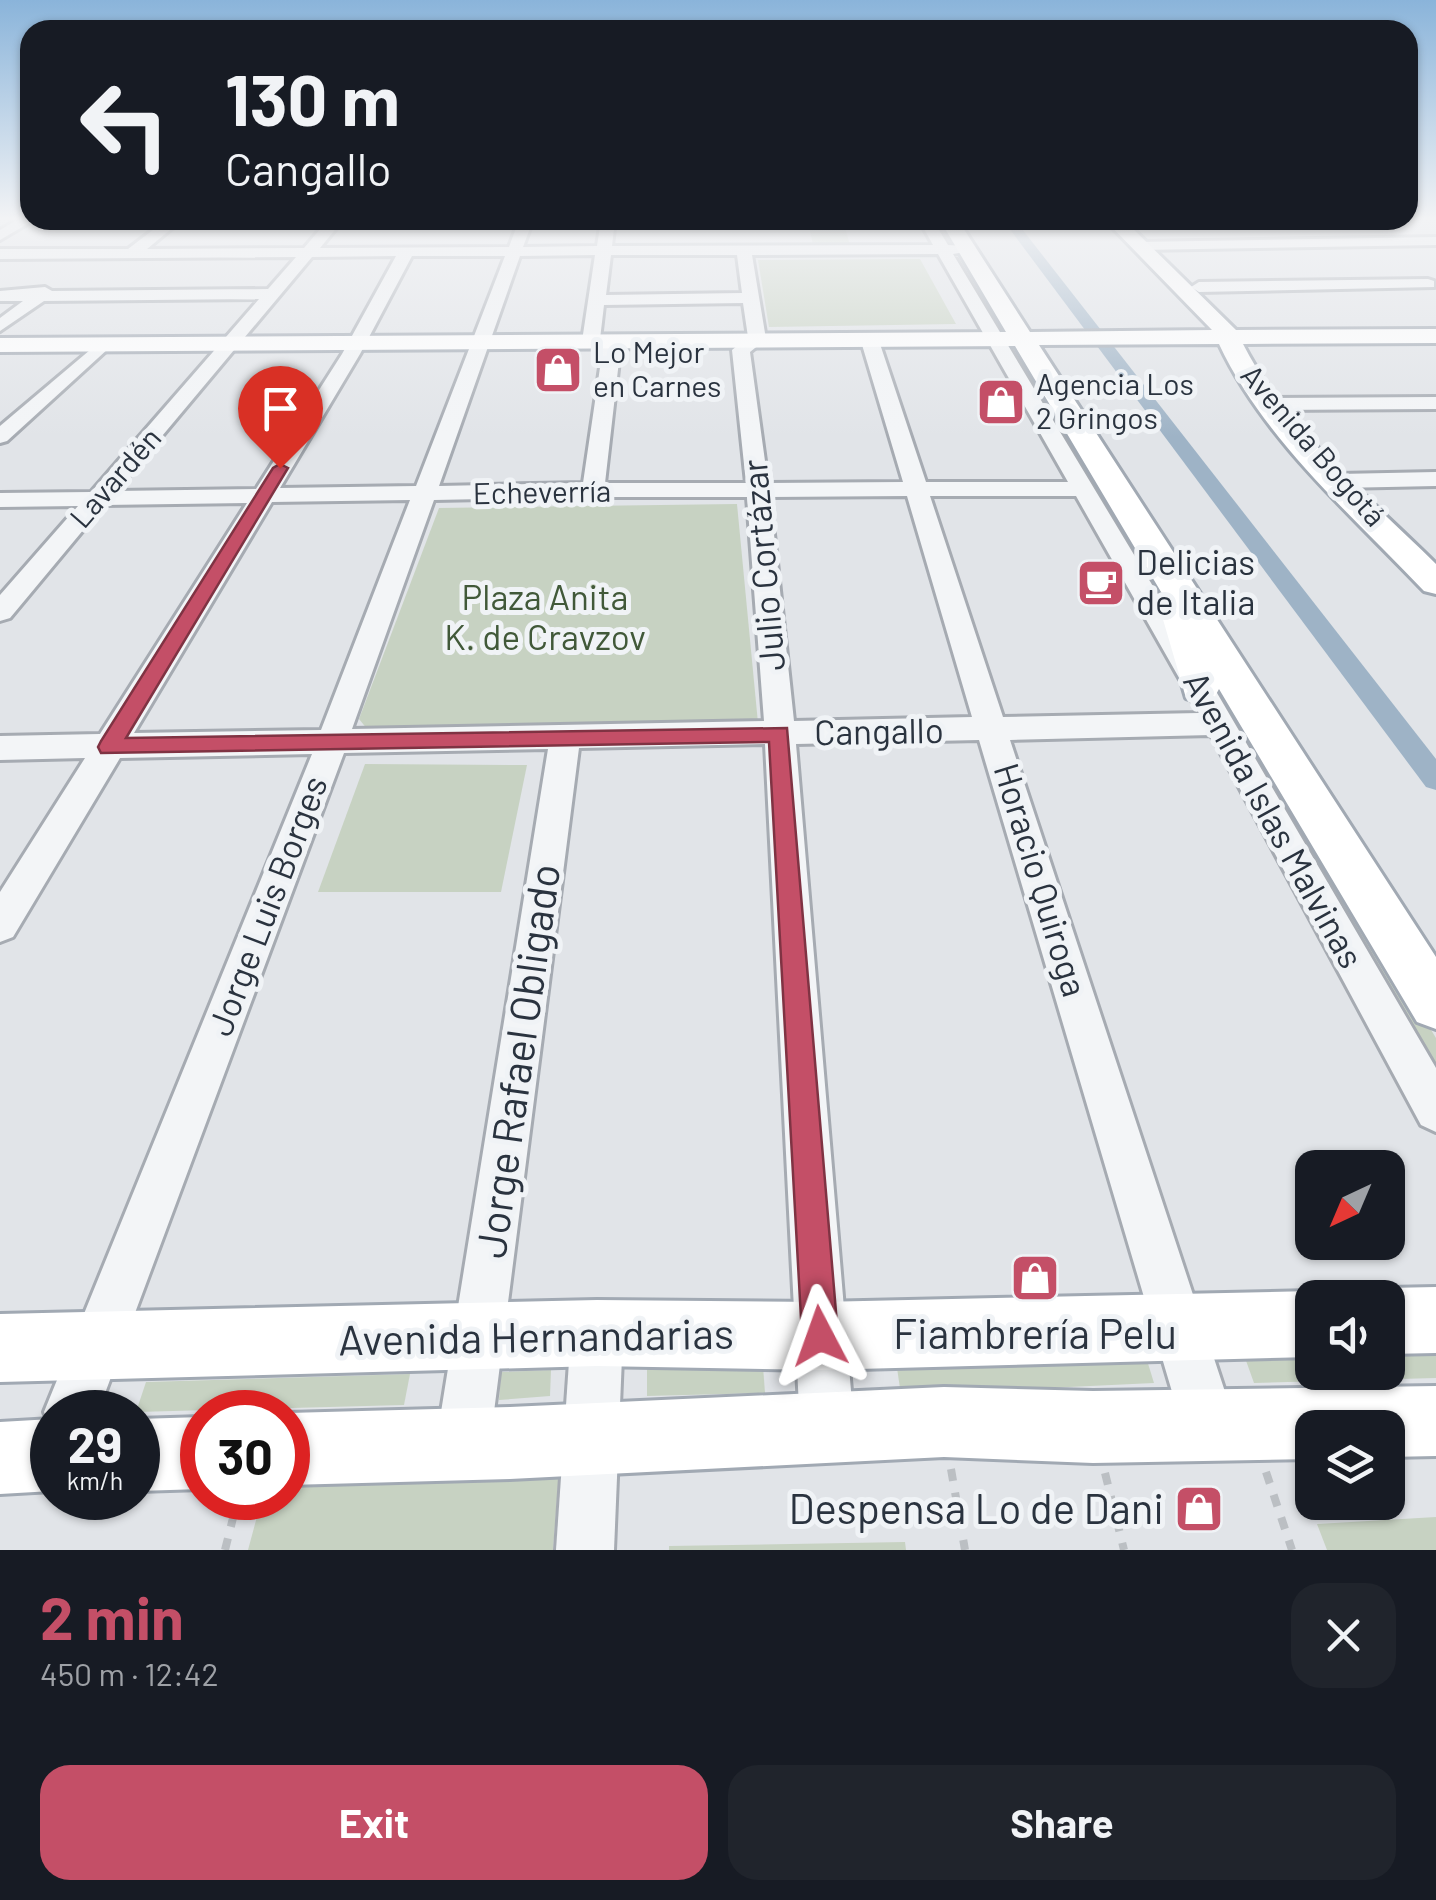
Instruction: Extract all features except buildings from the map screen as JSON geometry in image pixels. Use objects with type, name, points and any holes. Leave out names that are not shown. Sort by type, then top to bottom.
[{"type":"main road","name":"Avenida Islas Malvinas","points":[[989,292],[1015,341],[1168,572],[1436,1004]]},
{"type":"main road","name":"Avenida Bogotá","points":[[1192,292],[1224,330],[1238,339]]},
{"type":"main road","name":"Avenida Bogotá","points":[[1204,292],[1238,339]]},
{"type":"main road","points":[[0,356],[97,350],[1015,341],[1082,336],[1436,336]]},
{"type":"main road","name":"Avenida Bogotá","points":[[1238,339],[1228,346],[1283,404],[1371,480],[1436,546]]},
{"type":"main road","points":[[0,345],[97,350]]},
{"type":"main road","name":"Avenida Bogotá","points":[[1283,404],[1339,480],[1436,583]]},
{"type":"main road","points":[[1168,572],[1200,688]]},
{"type":"main road","points":[[1405,1321],[1436,1320]]},
{"type":"main road","name":"Avenida Hernandarias","points":[[0,1348],[597,1333],[820,1336],[1295,1325]]},
{"type":"main road","points":[[310,1449],[944,1422],[1094,1427],[1436,1421]]},
{"type":"main road","points":[[0,1458],[30,1456]]},
{"type":"street","points":[[0,326],[44,292]]},
{"type":"street","points":[[0,925],[355,348],[385,292]]},
{"type":"street","name":"Jorge Luis Borges","points":[[80,1390],[333,740],[500,292]]},
{"type":"street","points":[[593,490],[601,346],[596,292]]},
{"type":"street","name":"Julio Cortázar","points":[[751,292],[749,344],[827,1426]]},
{"type":"street","name":"Avenida Islas Malvinas","points":[[976,292],[1015,341],[1084,489],[1436,1110]]},
{"type":"street","points":[[0,296],[269,294]]},
{"type":"street","name":"Lavardén","points":[[0,612],[227,349],[269,294]]},
{"type":"street","points":[[594,300],[752,298]]},
{"type":"street","name":"Horacio Quiroga","points":[[870,343],[1180,1328],[1228,1422]]},
{"type":"street","points":[[0,437],[97,350]]},
{"type":"street","points":[[1283,404],[1436,403]]},
{"type":"street","points":[[1339,480],[1436,479]]},
{"type":"street","name":"Echeverría","points":[[0,500],[424,496],[593,490],[1084,489]]},
{"type":"street","name":"Cangallo","points":[[0,748],[1218,724]]},
{"type":"street","name":"Jorge Rafael Obligado","points":[[463,1443],[565,739]]},
{"type":"street","points":[[584,1550],[597,1333]]},
{"type":"path","points":[[944,1422],[965,1550]]},
{"type":"path","points":[[1228,1422],[1292,1550]]},
{"type":"path","points":[[1094,1427],[1124,1550]]},
{"type":"path","points":[[225,1550],[232,1520]]},
{"type":"green space","points":[[763,292],[938,292],[956,324],[769,327]]},
{"type":"green space","points":[[1011,357],[1022,357],[1158,591]]},
{"type":"green space","name":"Plaza Anita K. de Cravzov","points":[[737,504],[758,723],[372,735],[359,719],[439,508]]},
{"type":"green space","points":[[1227,693],[1436,1038],[1436,1075],[1275,802]]},
{"type":"green space","points":[[365,764],[527,765],[501,892],[318,892]]},
{"type":"green space","points":[[1436,1352],[1436,1378],[1405,1379],[1405,1353]]},
{"type":"green space","points":[[1295,1354],[1295,1382],[1254,1383],[1244,1355]]},
{"type":"green space","points":[[1146,1357],[1154,1383],[901,1395],[897,1368]]},
{"type":"green space","points":[[763,1366],[765,1393],[647,1396],[647,1369]]},
{"type":"green space","points":[[551,1370],[550,1396],[499,1400],[501,1372]]},
{"type":"green space","points":[[410,1374],[404,1405],[310,1407],[310,1390],[180,1390],[180,1411],[160,1411],[160,1390],[143,1390],[146,1382]]},
{"type":"green space","points":[[559,1473],[553,1550],[248,1550],[256,1520],[310,1520],[310,1479]]},
{"type":"green space","points":[[1436,1517],[1436,1550],[1327,1550],[1317,1524],[1405,1520]]},
{"type":"green space","points":[[905,1542],[906,1550],[669,1550],[669,1546]]},
{"type":"waterway","points":[[1064,292],[1436,779]]},
{"type":"place","name":"Lo Mejor en Carnes","points":[[558,370]]},
{"type":"place","name":"Agencia Los 2 Gringos","points":[[1001,402]]},
{"type":"place","name":"Delicias de Italia","points":[[1101,583]]},
{"type":"place","name":"Fiambrería Pelu","points":[[1035,1278]]},
{"type":"place","name":"Despensa Lo de Dani","points":[[1199,1509]]},
{"type":"route","points":[[280,468],[109,747],[779,733],[820,1336]]}]
